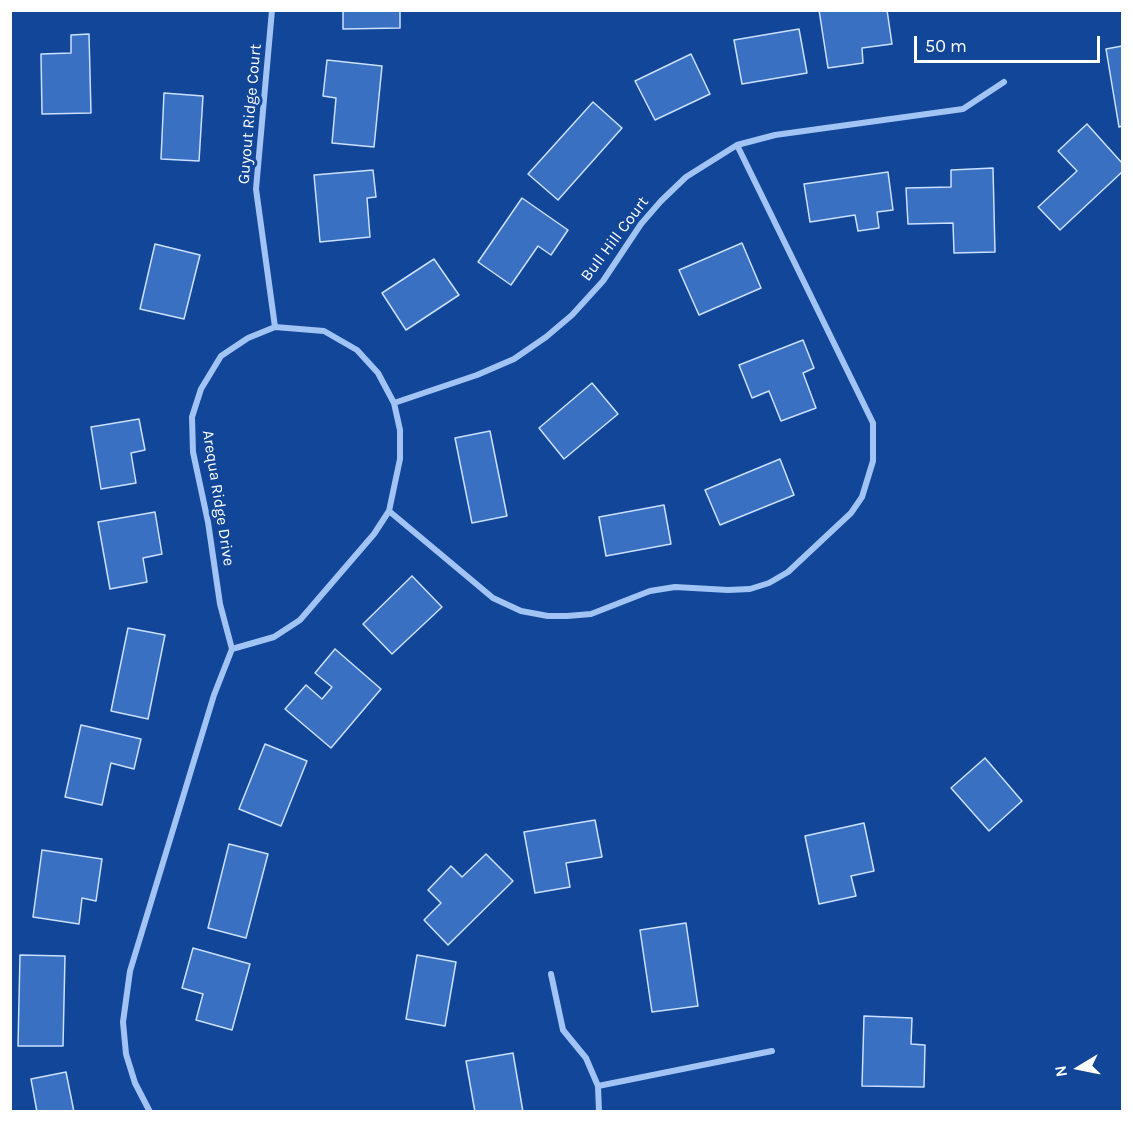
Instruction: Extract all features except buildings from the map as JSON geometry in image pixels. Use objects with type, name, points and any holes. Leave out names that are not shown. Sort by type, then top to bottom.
[{"type":"street","name":"Guyout Ridge Court","points":[[272,10],[256,189],[275,327]]},
{"type":"street","name":"Bull Hill Court","points":[[394,403],[477,375],[514,359],[546,338],[572,315],[603,281],[640,224],[661,201],[686,177],[737,145],[775,135],[963,108],[1004,82]]},
{"type":"street","points":[[389,511],[493,598],[520,610],[558,616],[591,614],[650,591],[675,587],[728,590],[769,583],[788,572],[851,513],[862,497],[873,461],[873,423],[737,145]]},
{"type":"street","name":"Arequa Ridge Drive","points":[[275,327],[324,331],[357,350],[378,373],[394,403],[400,430],[399,459],[389,511],[374,534],[300,620],[274,637],[232,649],[220,604],[208,522],[193,452],[192,417],[201,389],[221,356],[248,338],[275,327]]},
{"type":"street","points":[[150,1112],[135,1083],[126,1054],[123,1022],[130,971],[214,695],[232,649]]},
{"type":"street","points":[[551,974],[563,1030],[586,1058],[598,1086],[599,1112]]},
{"type":"street","points":[[598,1086],[772,1051]]}]
